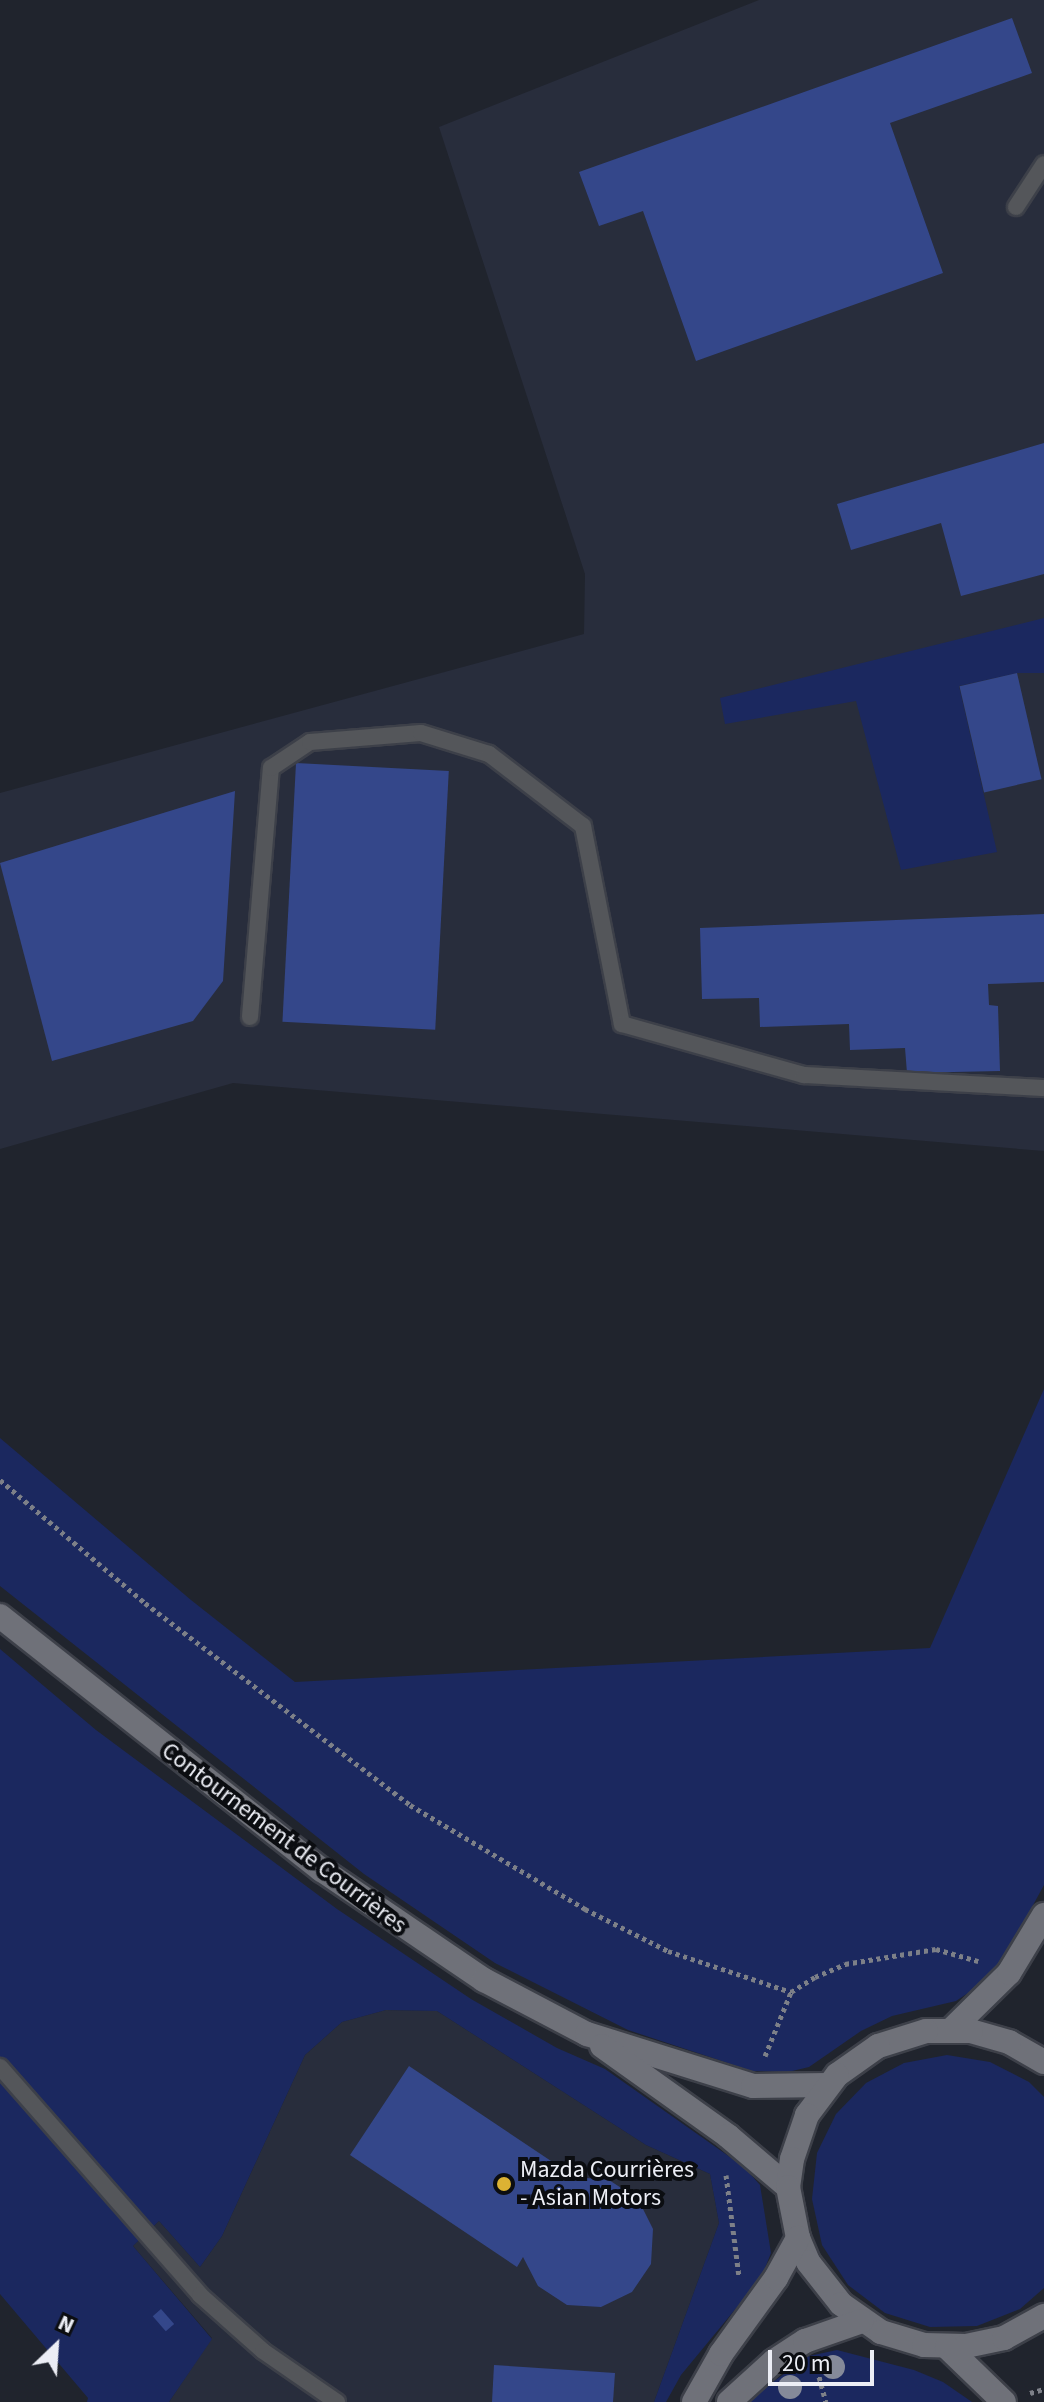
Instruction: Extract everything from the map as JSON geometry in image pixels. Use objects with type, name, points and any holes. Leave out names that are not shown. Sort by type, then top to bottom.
[{"type":"main road","name":"Contournement de Courrières","points":[[0,1616],[333,1878],[484,1980],[587,2034],[728,2136],[788,2187]]},
{"type":"main road","points":[[951,2030],[1009,1973],[1044,1915]]},
{"type":"main road","points":[[1044,2062],[1009,2042],[951,2030],[902,2037],[878,2046],[856,2059],[828,2085],[807,2115],[792,2159],[788,2187],[798,2238],[822,2285],[862,2321],[903,2340],[947,2347],[1004,2338],[1044,2316]]},
{"type":"main road","name":"Contournement de Courrières","points":[[587,2034],[753,2086],[828,2085]]},
{"type":"main road","points":[[694,2402],[721,2354],[776,2278],[798,2238]]},
{"type":"main road","points":[[729,2402],[774,2361],[805,2341],[862,2321]]},
{"type":"main road","points":[[947,2347],[1004,2402]]},
{"type":"lane","points":[[1016,207],[1044,164]]},
{"type":"lane","points":[[250,1017],[271,768],[310,742],[421,733],[489,754],[583,826],[622,1024],[804,1075],[1044,1088]]},
{"type":"lane","points":[[0,2067],[200,2295],[263,2351],[337,2402]]},
{"type":"path","points":[[0,1480],[145,1603],[410,1805],[585,1909],[668,1951],[791,1992]]},
{"type":"shaded area","points":[[759,0],[1044,0],[1044,1151],[233,1083],[0,1149],[0,793],[584,634],[585,574],[439,127]]},
{"type":"shaded area","points":[[1044,618],[1044,673],[1017,673],[959,686],[997,852],[901,870],[856,701],[725,724],[720,698]]},
{"type":"shaded area","points":[[1044,1389],[1044,1885],[1008,1951],[983,1983],[956,2001],[892,2016],[861,2031],[809,2067],[788,2072],[752,2071],[628,2030],[495,1963],[364,1874],[0,1586],[0,1438],[191,1600],[295,1682],[930,1648]]},
{"type":"shaded area","points":[[0,1649],[96,1730],[337,1909],[471,1999],[557,2048],[605,2069],[744,2167],[760,2185],[771,2253],[761,2278],[681,2375],[666,2402],[654,2402],[719,2223],[710,2174],[646,2145],[437,2011],[386,2010],[342,2022],[305,2055],[222,2236],[200,2267],[159,2221],[133,2246],[212,2339],[169,2402],[87,2402],[88,2398],[0,2294]]},
{"type":"shaded area","points":[[386,2010],[437,2011],[646,2145],[710,2174],[719,2223],[654,2402],[169,2402],[212,2338],[133,2246],[159,2221],[200,2267],[222,2236],[305,2055],[342,2022]]},
{"type":"shaded area","points":[[947,2055],[990,2062],[1029,2082],[1044,2097],[1044,2288],[1020,2309],[977,2326],[930,2327],[885,2313],[848,2285],[822,2245],[812,2199],[817,2153],[836,2114],[866,2083],[904,2063]]},
{"type":"shaded area","points":[[837,2350],[914,2370],[943,2382],[972,2402],[745,2402],[809,2356]]},
{"type":"building","points":[[1012,18],[1032,73],[890,123],[943,273],[696,361],[643,211],[599,226],[579,172]]},
{"type":"building","points":[[1044,443],[1044,574],[961,596],[941,523],[851,550],[837,504]]},
{"type":"building","points":[[1017,673],[1042,779],[984,792],[960,686]]},
{"type":"building","points":[[296,763],[449,771],[435,1030],[282,1022]]},
{"type":"building","points":[[235,791],[223,981],[193,1021],[52,1061],[0,863]]},
{"type":"building","points":[[1044,914],[1044,982],[988,984],[989,1005],[998,1006],[1000,1071],[907,1073],[905,1048],[850,1050],[849,1024],[760,1027],[759,998],[702,999],[700,928]]},
{"type":"building","name":"Mazda Courrières - Asian Motors","points":[[409,2066],[575,2177],[609,2180],[638,2199],[653,2229],[651,2264],[632,2292],[601,2307],[567,2305],[538,2286],[523,2257],[517,2267],[350,2155]]},
{"type":"building","points":[[161,2309],[174,2324],[166,2331],[153,2316]]},
{"type":"building","points":[[494,2365],[615,2373],[613,2402],[492,2402]]},
{"type":"place","name":"Mazda Courrières - Asian Motors","points":[[504,2184]]}]
